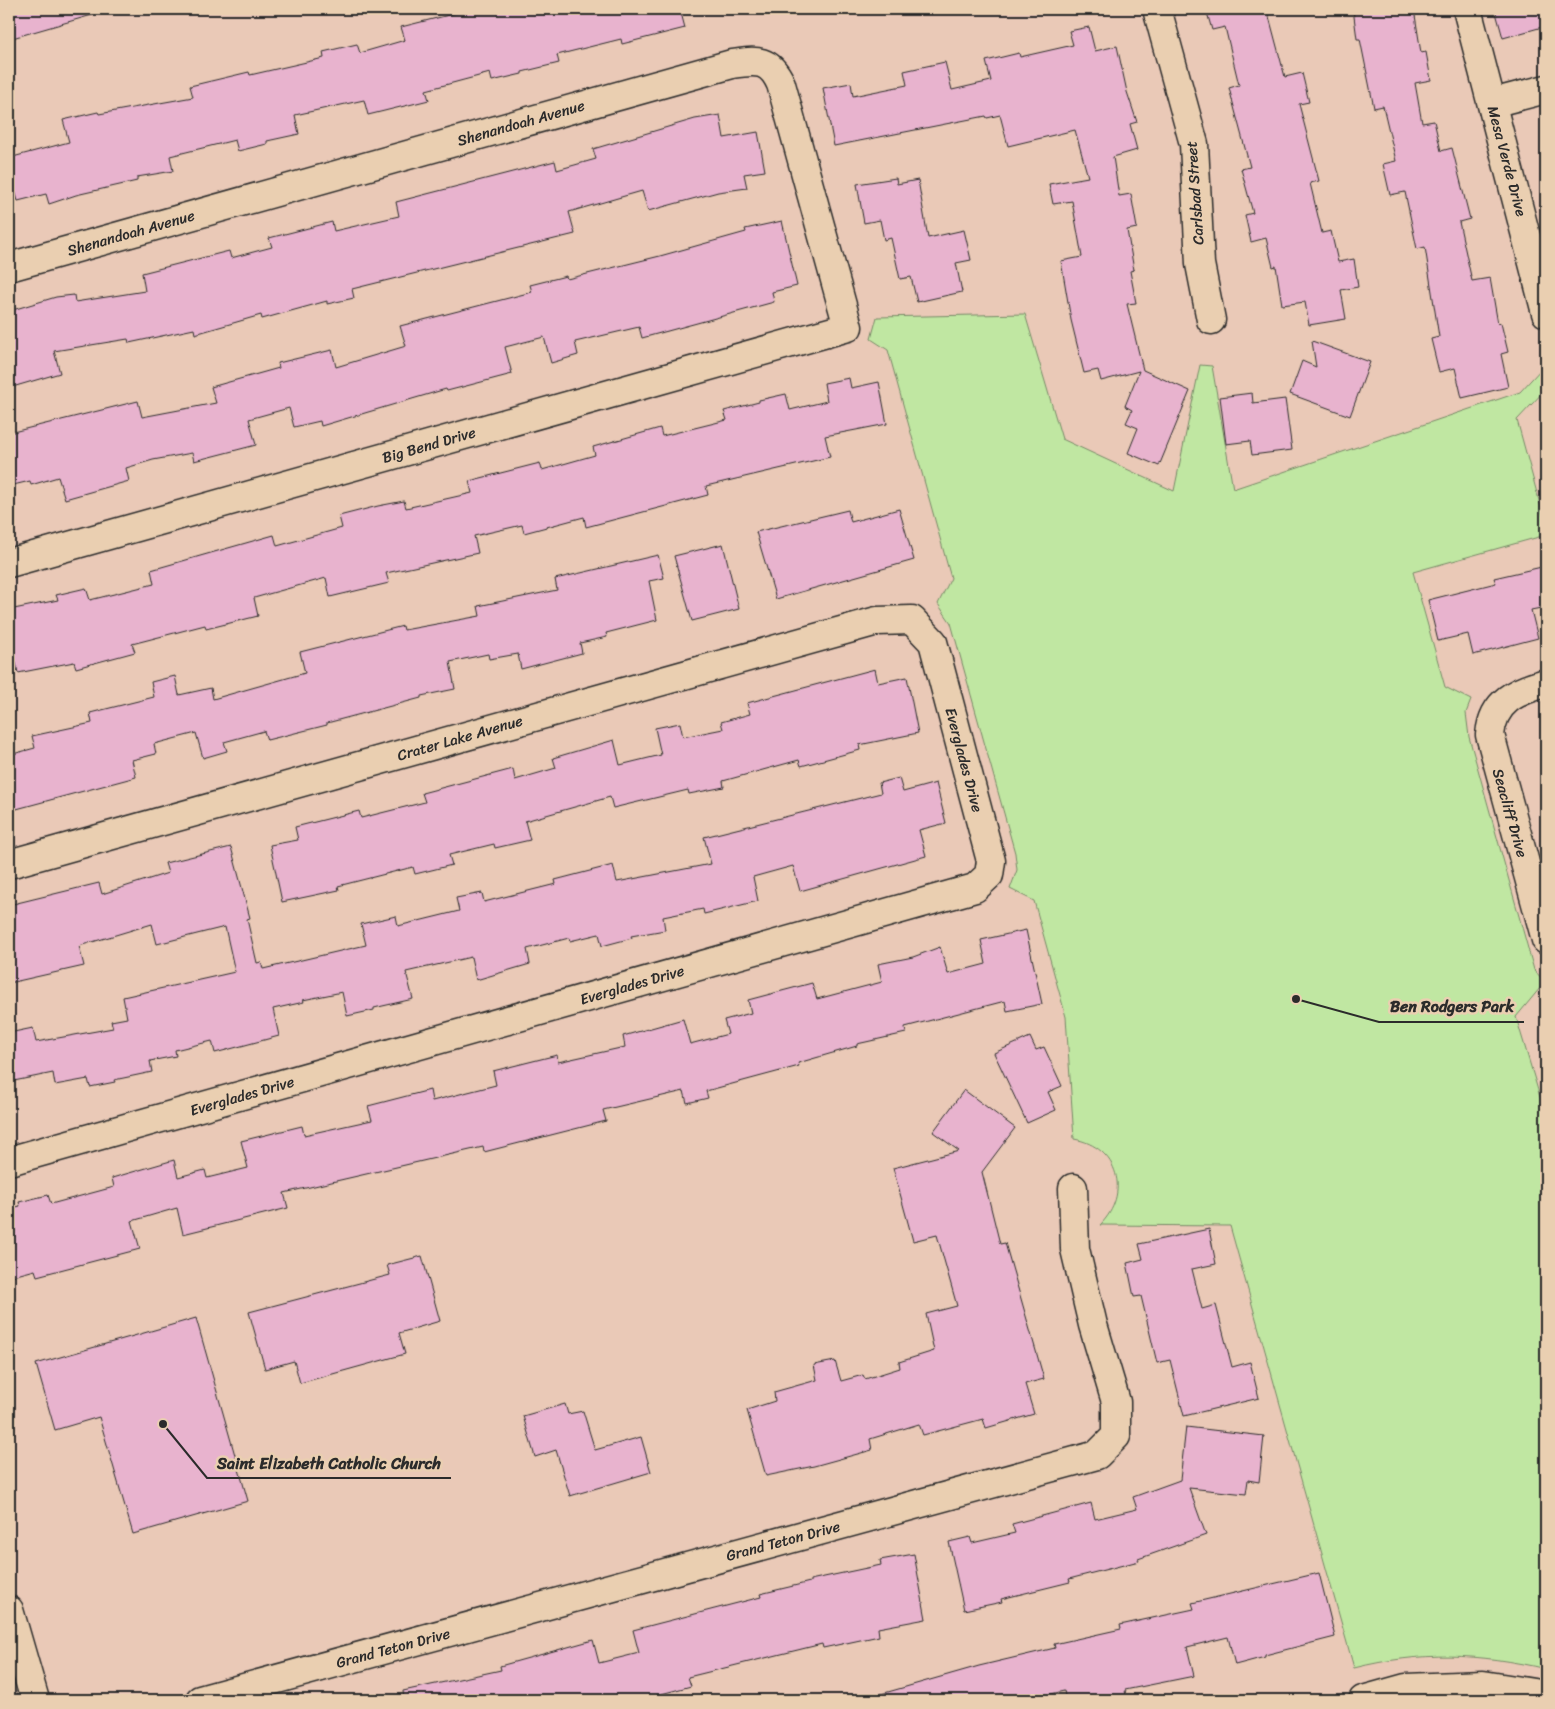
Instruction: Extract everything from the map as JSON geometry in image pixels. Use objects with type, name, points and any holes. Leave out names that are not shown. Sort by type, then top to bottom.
[{"type":"street","name":"Carlsbad Street","points":[[1157,9],[1194,144],[1200,264],[1211,320]]},
{"type":"street","name":"Mesa Verde Drive","points":[[1466,9],[1546,313]]},
{"type":"street","name":"Shenandoah Avenue","points":[[9,267],[713,69],[750,61],[764,63],[776,73],[781,84],[848,326]]},
{"type":"street","points":[[1492,103],[1546,88]]},
{"type":"street","name":"Big Bend Drive","points":[[9,562],[848,326]]},
{"type":"street","name":"Crater Lake Avenue","points":[[9,864],[877,621],[912,620]]},
{"type":"street","name":"Everglades Drive","points":[[9,1162],[975,888],[989,875],[991,861],[933,642],[912,620]]},
{"type":"street","name":"Seacliff Drive","points":[[1546,683],[1513,694],[1500,704],[1495,714],[1490,735],[1492,749],[1546,940]]},
{"type":"street","name":"Grand Teton Drive","points":[[200,1700],[1096,1455],[1116,1436],[1116,1402],[1093,1325],[1075,1249],[1073,1188]]},
{"type":"street","points":[[9,1610],[35,1700]]},
{"type":"street","points":[[1363,1700],[1406,1688],[1483,1685],[1546,1695]]},
{"type":"green space","points":[[1025,314],[1062,439],[1174,491],[1200,365],[1212,366],[1233,489],[1520,392],[1542,368],[1546,373],[1546,389],[1517,420],[1546,526],[1546,535],[1413,572],[1445,687],[1471,700],[1466,713],[1469,737],[1534,970],[1545,982],[1516,1017],[1546,1117],[1546,1138],[1542,1140],[1546,1147],[1546,1669],[1497,1660],[1450,1656],[1403,1659],[1354,1668],[1230,1226],[1100,1225],[1110,1213],[1115,1200],[1116,1173],[1101,1151],[1089,1144],[1074,1139],[1066,1017],[1034,901],[1010,889],[1017,870],[1015,853],[951,623],[938,604],[951,578],[888,350],[871,339],[877,317]]},
{"type":"building","points":[[9,9],[92,9],[92,15],[9,39]]},
{"type":"building","points":[[473,9],[680,9],[685,28],[622,44],[621,39],[557,55],[559,63],[522,72],[522,74],[492,81],[490,73],[426,90],[429,100],[368,115],[364,100],[295,115],[299,134],[267,141],[267,144],[238,151],[235,140],[170,156],[173,171],[137,177],[137,181],[76,195],[49,204],[46,194],[18,201],[9,170],[9,158],[69,142],[63,120],[98,112],[99,114],[193,97],[190,86],[249,72],[250,75],[324,58],[323,52],[357,44],[360,53],[405,40],[401,27]]},
{"type":"building","points":[[1206,9],[1267,9],[1285,77],[1302,73],[1309,102],[1299,104],[1319,181],[1310,183],[1322,233],[1331,231],[1338,262],[1354,259],[1358,287],[1341,290],[1346,319],[1309,325],[1305,302],[1282,305],[1276,266],[1273,267],[1266,238],[1251,242],[1245,215],[1253,213],[1241,169],[1250,167],[1229,88],[1239,85],[1225,27],[1212,30]]},
{"type":"building","points":[[1353,9],[1414,9],[1421,53],[1426,52],[1431,80],[1415,83],[1422,123],[1434,121],[1441,151],[1452,148],[1470,219],[1459,222],[1472,281],[1490,278],[1498,324],[1501,323],[1508,352],[1501,354],[1508,387],[1462,398],[1455,368],[1439,372],[1431,339],[1439,337],[1425,247],[1417,249],[1405,192],[1390,195],[1383,164],[1396,161],[1383,106],[1374,108],[1360,39],[1357,39]]},
{"type":"building","points":[[1495,9],[1546,9],[1546,26],[1503,38]]},
{"type":"building","points":[[1089,27],[1095,51],[1117,46],[1127,92],[1137,122],[1130,124],[1137,150],[1113,157],[1119,196],[1131,194],[1137,228],[1127,230],[1134,270],[1130,271],[1136,303],[1127,304],[1143,370],[1190,391],[1159,466],[1128,453],[1138,428],[1126,423],[1132,410],[1125,406],[1139,371],[1101,381],[1098,370],[1084,373],[1071,320],[1061,261],[1082,257],[1072,201],[1053,204],[1049,184],[1088,177],[1075,130],[1008,146],[1000,115],[987,118],[986,116],[834,146],[823,88],[851,83],[853,96],[907,85],[904,71],[945,62],[952,90],[991,81],[986,61],[1019,53],[1020,57],[1073,45],[1069,31]]},
{"type":"building","points":[[720,115],[724,138],[758,132],[765,171],[744,174],[747,188],[718,192],[648,211],[642,191],[569,212],[575,234],[352,289],[354,298],[327,304],[327,301],[262,319],[261,315],[195,334],[194,329],[129,343],[128,339],[54,351],[60,373],[9,388],[9,311],[56,297],[74,295],[75,302],[145,291],[142,273],[229,251],[231,258],[272,247],[269,238],[332,222],[334,231],[399,216],[396,202],[555,161],[557,170],[596,159],[593,149],[695,119]]},
{"type":"building","points":[[896,178],[897,184],[918,180],[928,238],[964,230],[971,260],[956,263],[962,292],[917,302],[911,277],[900,279],[891,238],[884,240],[880,220],[864,223],[857,184]]},
{"type":"building","points":[[782,221],[797,286],[772,292],[774,302],[642,338],[639,327],[575,342],[578,355],[551,363],[544,337],[505,347],[512,374],[447,391],[446,389],[321,426],[320,421],[294,427],[289,408],[249,419],[256,445],[194,461],[192,453],[153,460],[126,468],[129,481],[65,499],[58,477],[31,485],[30,481],[9,486],[9,433],[138,401],[142,417],[216,403],[211,387],[279,368],[278,363],[332,350],[336,367],[406,346],[400,326],[532,292],[530,285],[566,276],[567,279],[660,256],[746,232],[745,229]]},
{"type":"building","points":[[1312,341],[1370,362],[1350,416],[1290,394],[1302,361],[1316,367]]},
{"type":"building","points":[[849,378],[851,388],[879,382],[887,424],[825,436],[830,457],[706,486],[708,495],[586,527],[584,517],[524,533],[522,525],[474,536],[478,553],[386,573],[389,583],[330,597],[326,578],[254,598],[258,616],[206,629],[205,625],[132,644],[135,652],[76,668],[74,662],[18,673],[12,644],[9,644],[9,610],[58,600],[56,595],[86,588],[90,600],[154,584],[151,570],[274,535],[277,546],[342,528],[339,516],[378,506],[404,501],[406,508],[472,493],[469,481],[540,463],[542,470],[595,455],[593,447],[660,428],[662,436],[727,420],[724,411],[759,402],[759,400],[786,394],[790,410],[827,401],[824,383]]},
{"type":"building","points":[[1252,393],[1253,403],[1285,399],[1292,450],[1252,455],[1250,441],[1226,444],[1220,397]]},
{"type":"building","points":[[899,509],[914,560],[776,599],[756,532],[848,510],[851,522]]},
{"type":"building","points":[[723,544],[739,609],[692,621],[674,556]]},
{"type":"building","points":[[658,555],[664,578],[649,581],[657,620],[606,633],[607,637],[580,643],[582,653],[521,669],[518,654],[489,659],[488,654],[450,662],[455,689],[421,696],[421,698],[327,723],[327,725],[267,740],[264,731],[224,742],[227,751],[203,758],[196,733],[154,744],[156,754],[132,760],[136,777],[9,811],[9,755],[35,748],[32,736],[92,723],[90,713],[154,697],[151,682],[175,676],[179,695],[211,688],[213,699],[305,673],[300,652],[403,626],[404,630],[480,616],[478,606],[557,590],[555,579]]},
{"type":"building","points":[[1546,566],[1546,607],[1531,610],[1538,638],[1473,655],[1468,634],[1438,641],[1428,600],[1496,583],[1494,578]]},
{"type":"building","points":[[875,669],[878,683],[907,677],[918,733],[859,745],[860,750],[801,766],[799,760],[723,781],[724,787],[689,794],[688,790],[613,808],[610,797],[525,821],[530,840],[495,848],[494,844],[449,855],[452,865],[415,874],[413,867],[338,886],[339,890],[282,902],[270,845],[298,840],[295,827],[359,811],[361,818],[425,802],[422,793],[513,769],[515,780],[556,768],[553,758],[614,740],[620,765],[661,755],[655,728],[680,723],[683,737],[723,729],[721,722],[750,714],[747,703]]},
{"type":"building","points":[[899,778],[903,792],[936,783],[946,823],[919,830],[926,856],[800,891],[793,866],[753,877],[758,901],[704,914],[703,909],[663,917],[665,930],[631,936],[632,938],[602,946],[599,934],[570,941],[569,938],[527,949],[530,964],[476,980],[471,957],[406,972],[413,999],[374,1008],[374,1010],[347,1016],[342,992],[303,1000],[304,1002],[273,1009],[279,1036],[215,1053],[212,1041],[175,1050],[176,1056],[150,1061],[152,1072],[114,1080],[115,1082],[90,1087],[88,1079],[55,1085],[53,1073],[9,1082],[9,1033],[33,1028],[36,1042],[113,1028],[111,1021],[127,1018],[123,997],[235,972],[225,927],[157,944],[152,924],[79,946],[84,966],[9,983],[9,905],[99,883],[102,894],[168,873],[165,863],[231,847],[250,918],[247,919],[257,963],[261,962],[263,969],[366,945],[361,924],[396,916],[398,926],[459,911],[456,898],[482,893],[484,902],[556,884],[555,880],[613,865],[617,882],[711,864],[704,837],[881,793],[879,783]]},
{"type":"building","points":[[1026,930],[1042,1004],[1007,1011],[1005,1001],[905,1027],[906,1033],[857,1044],[857,1046],[798,1063],[799,1066],[706,1091],[708,1098],[687,1103],[684,1091],[603,1110],[606,1121],[484,1152],[483,1147],[284,1193],[288,1208],[183,1234],[177,1208],[132,1221],[140,1249],[37,1276],[35,1270],[9,1277],[9,1209],[20,1206],[19,1202],[48,1195],[51,1204],[114,1187],[112,1178],[174,1160],[178,1177],[205,1170],[207,1178],[248,1168],[241,1141],[302,1126],[304,1135],[372,1120],[368,1106],[430,1090],[432,1101],[496,1085],[493,1071],[557,1055],[558,1062],[625,1047],[623,1036],[683,1019],[690,1044],[728,1034],[724,1020],[751,1013],[748,1000],[812,983],[817,999],[882,982],[878,964],[913,957],[940,947],[948,974],[986,964],[981,940]]},
{"type":"building","points":[[1030,1037],[1036,1050],[1044,1047],[1062,1086],[1048,1092],[1056,1110],[1027,1123],[994,1053]]},
{"type":"building","points":[[964,1090],[1015,1128],[982,1172],[1000,1244],[1005,1243],[1044,1379],[1025,1384],[1034,1414],[986,1428],[983,1419],[923,1435],[919,1424],[870,1439],[872,1450],[814,1466],[766,1476],[747,1410],[775,1401],[774,1392],[817,1380],[814,1365],[835,1361],[841,1381],[863,1375],[865,1379],[900,1368],[899,1362],[934,1351],[926,1314],[957,1306],[937,1235],[913,1241],[893,1168],[959,1151],[933,1132]]},
{"type":"building","points":[[1209,1229],[1216,1264],[1192,1269],[1202,1309],[1216,1305],[1232,1367],[1250,1362],[1259,1398],[1184,1416],[1170,1360],[1157,1363],[1141,1296],[1134,1297],[1127,1263],[1143,1259],[1139,1244]]},
{"type":"building","points":[[422,1256],[440,1321],[399,1333],[405,1354],[300,1383],[294,1361],[265,1369],[249,1312],[390,1275],[387,1265]]},
{"type":"building","points":[[196,1318],[248,1501],[133,1534],[99,1417],[55,1430],[36,1364]]},
{"type":"building","points":[[565,1404],[568,1414],[583,1411],[595,1450],[641,1437],[651,1472],[570,1496],[556,1450],[535,1457],[523,1416]]},
{"type":"building","points":[[1186,1427],[1264,1436],[1259,1482],[1248,1480],[1246,1494],[1189,1488],[1206,1535],[1138,1559],[1139,1561],[1069,1579],[1070,1582],[1001,1599],[1002,1602],[964,1610],[949,1542],[970,1537],[972,1543],[1015,1533],[1012,1524],[1091,1503],[1095,1519],[1137,1509],[1133,1497],[1180,1480]]},
{"type":"building","points":[[914,1554],[926,1619],[878,1628],[879,1636],[823,1648],[822,1644],[688,1677],[691,1686],[639,1700],[404,1700],[403,1691],[501,1670],[500,1666],[593,1640],[599,1663],[639,1653],[633,1630],[761,1597],[760,1594],[810,1582],[810,1580],[881,1565],[880,1560]]},
{"type":"building","points":[[1319,1573],[1335,1637],[1265,1655],[1265,1657],[1235,1665],[1228,1637],[1187,1647],[1194,1676],[1125,1690],[1126,1696],[1107,1700],[1066,1700],[1064,1691],[1025,1700],[882,1700],[881,1694],[979,1666],[1055,1648],[1054,1644],[1121,1629],[1120,1625],[1194,1609],[1192,1603]]},
{"type":"place","name":"Ben Rodgers Park","points":[[1296,999]]},
{"type":"place","name":"Saint Elizabeth Catholic Church","points":[[163,1424]]}]
